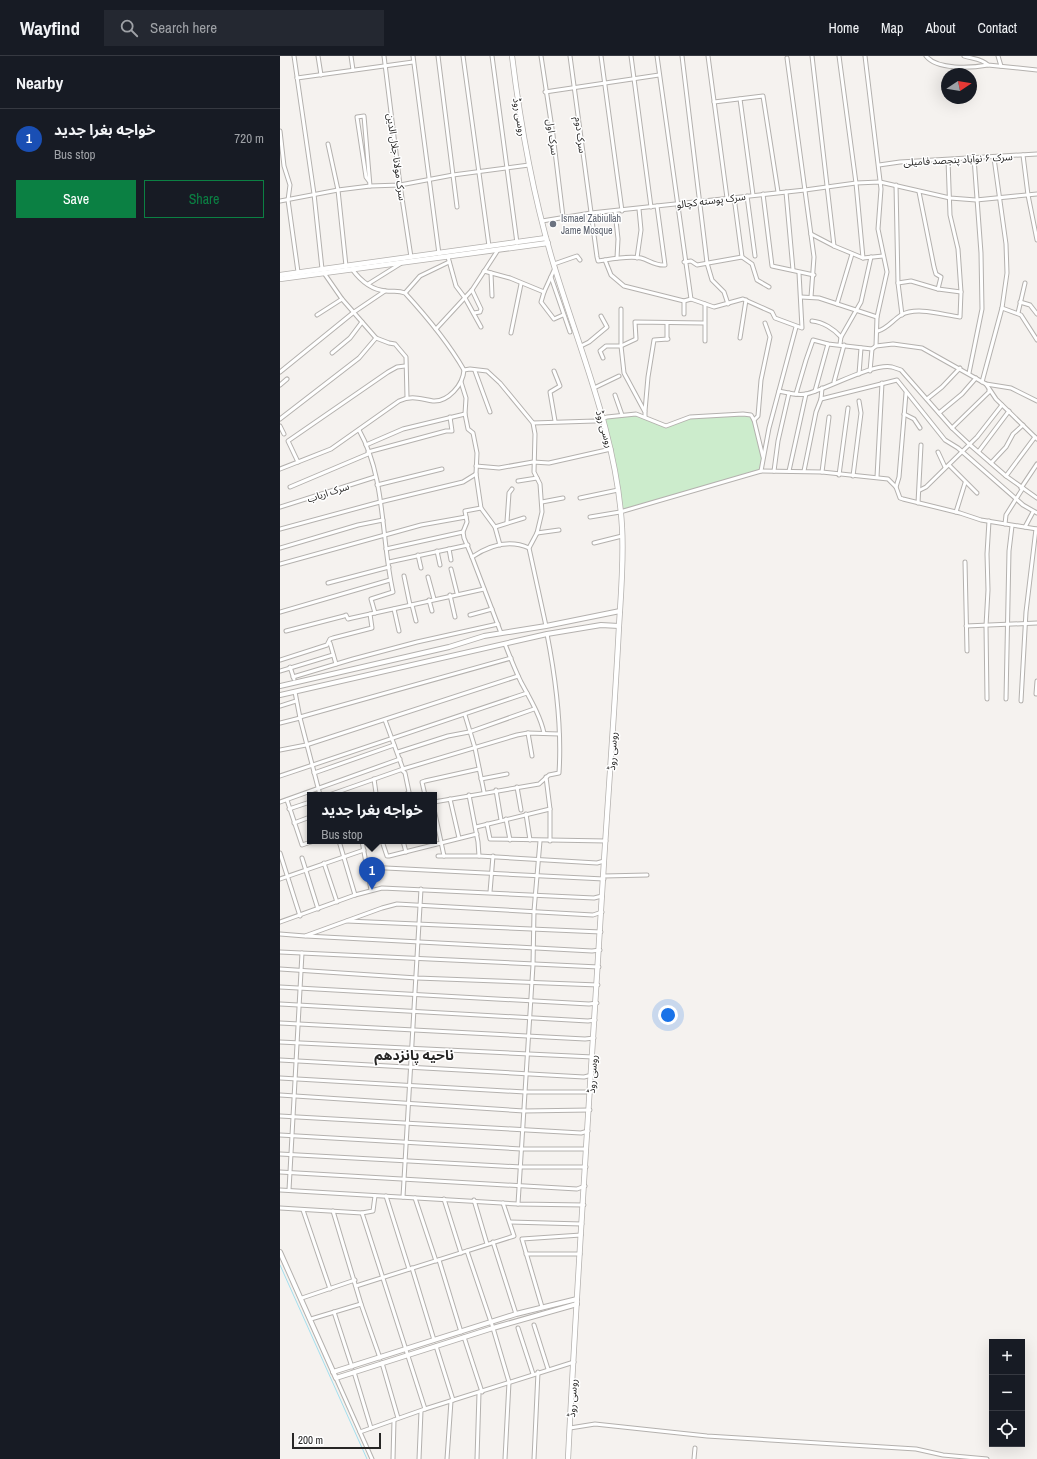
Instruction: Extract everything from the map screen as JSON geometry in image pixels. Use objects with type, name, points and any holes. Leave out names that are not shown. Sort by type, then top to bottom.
[{"type":"main road","name":"روسی روڈ","points":[[512,56],[529,165],[547,241],[594,388],[611,450],[618,490],[622,536],[620,611],[568,1459]]},
{"type":"main road","points":[[280,275],[298,272],[352,269],[401,261],[412,257],[517,243],[547,241]]},
{"type":"main road","points":[[280,279],[346,266],[448,257],[547,241]]},
{"type":"street","points":[[294,56],[314,194],[323,271],[342,299],[376,338],[395,344],[406,357],[407,397]]},
{"type":"street","points":[[318,56],[321,75]]},
{"type":"street","points":[[351,56],[353,70]]},
{"type":"street","name":"سرک مولانا جلال الدین","points":[[384,56],[400,185],[412,257]]},
{"type":"street","points":[[412,56],[439,254]]},
{"type":"street","points":[[438,56],[457,207]]},
{"type":"street","points":[[463,56],[489,247]]},
{"type":"street","points":[[492,56],[517,243]]},
{"type":"street","name":"سرک اول","points":[[541,56],[563,217]]},
{"type":"street","name":"سرک دوم","points":[[570,56],[598,261],[605,260]]},
{"type":"street","points":[[601,56],[622,210]]},
{"type":"street","points":[[631,56],[651,207]]},
{"type":"street","points":[[657,56],[684,262],[691,299]]},
{"type":"street","points":[[682,56],[707,263],[712,280],[724,292],[728,304]]},
{"type":"street","points":[[708,56],[727,198]]},
{"type":"street","points":[[812,56],[834,246]]},
{"type":"street","points":[[839,56],[856,183],[863,258]]},
{"type":"street","points":[[865,56],[879,165],[881,199],[878,229],[887,272],[877,317],[878,331],[876,346]]},
{"type":"street","points":[[926,56],[928,59],[937,63],[952,66],[966,67],[988,65],[1037,70]]},
{"type":"street","points":[[964,56],[985,62]]},
{"type":"street","points":[[983,56],[988,65]]},
{"type":"street","points":[[998,56],[1001,66]]},
{"type":"street","points":[[787,58],[811,234],[814,274],[811,297]]},
{"type":"street","points":[[297,78],[413,62]]},
{"type":"street","points":[[545,92],[574,86],[659,75]]},
{"type":"street","points":[[714,102],[762,95],[764,97],[778,192]]},
{"type":"street","points":[[740,99],[753,195]]},
{"type":"street","points":[[369,181],[366,177],[357,117],[364,116],[370,186]]},
{"type":"street","points":[[280,131],[284,166],[290,185],[288,200],[298,272]]},
{"type":"street","points":[[328,144],[338,190],[346,266]]},
{"type":"street","name":"سرک ۶ نوآباد پنجصد فامیلی","points":[[879,165],[900,162],[994,158],[1037,154]]},
{"type":"street","points":[[1023,155],[1028,195],[1037,240]]},
{"type":"street","points":[[969,373],[982,309],[981,253],[974,158]]},
{"type":"street","points":[[982,382],[1002,308],[1007,273],[1006,244],[994,158]]},
{"type":"street","points":[[878,331],[885,328],[902,314],[915,311],[960,317],[961,292],[958,249],[950,215],[948,160]]},
{"type":"street","points":[[280,201],[338,190],[370,186],[400,185],[454,175],[529,165]]},
{"type":"street","name":"سرک پوسته کچالو","points":[[542,221],[591,213],[639,209],[856,183],[880,182],[950,198],[976,200],[1037,194]]},
{"type":"street","points":[[896,185],[898,283],[902,314]]},
{"type":"street","points":[[786,192],[793,270]]},
{"type":"street","points":[[919,192],[934,268],[936,274],[940,278],[938,289]]},
{"type":"street","points":[[763,194],[772,266],[814,274]]},
{"type":"street","points":[[747,196],[755,256]]},
{"type":"street","points":[[734,197],[742,257]]},
{"type":"street","points":[[657,206],[665,266],[659,266],[637,258],[617,258],[605,260],[611,275],[624,286],[684,301],[691,299],[714,307],[743,299],[772,312],[775,318],[802,328],[800,272]]},
{"type":"street","points":[[637,258],[641,230],[639,209]]},
{"type":"street","points":[[615,211],[618,239],[617,258]]},
{"type":"street","points":[[811,234],[834,246],[863,258],[883,256]]},
{"type":"street","points":[[436,329],[472,290],[498,250]]},
{"type":"street","points":[[837,304],[852,254]]},
{"type":"street","points":[[563,315],[554,319],[541,302],[544,292],[554,266],[577,256],[580,260]]},
{"type":"street","points":[[448,257],[456,286],[465,298],[481,327]]},
{"type":"street","points":[[684,262],[691,261],[697,265],[742,257],[752,264],[757,280],[769,287]]},
{"type":"street","points":[[840,344],[841,337],[857,312],[871,257]]},
{"type":"street","points":[[368,284],[401,261]]},
{"type":"street","points":[[405,293],[420,276],[449,262]]},
{"type":"street","points":[[352,269],[362,281],[368,284],[386,291],[399,290],[405,293],[436,329],[455,354],[464,370],[461,382],[466,398],[465,414],[468,429],[472,433],[477,453],[476,474],[481,508],[495,526],[500,545]]},
{"type":"street","points":[[484,271],[544,292]]},
{"type":"street","points":[[491,273],[492,296]]},
{"type":"street","points":[[551,277],[570,332]]},
{"type":"street","points":[[898,283],[911,281],[938,289],[961,292]]},
{"type":"street","points":[[1018,313],[1025,282]]},
{"type":"street","points":[[511,333],[521,284]]},
{"type":"street","points":[[472,290],[482,310],[474,313]]},
{"type":"street","points":[[280,372],[354,312],[386,291]]},
{"type":"street","points":[[801,297],[811,297],[877,317]]},
{"type":"street","points":[[317,315],[342,299]]},
{"type":"street","points":[[740,338],[746,300]]},
{"type":"street","points":[[684,301],[684,314]]},
{"type":"street","points":[[1020,302],[1030,305],[1037,314]]},
{"type":"street","points":[[705,304],[705,341]]},
{"type":"street","points":[[1002,308],[1018,313],[1037,340]]},
{"type":"street","points":[[621,309],[621,346],[624,373],[645,412]]},
{"type":"street","points":[[581,346],[589,342],[607,327],[601,316]]},
{"type":"street","points":[[812,321],[819,321],[837,332],[841,337]]},
{"type":"street","points":[[332,353],[350,338],[362,322]]},
{"type":"street","points":[[603,358],[600,351],[606,346],[621,346],[636,339],[635,322],[704,323]]},
{"type":"street","points":[[754,420],[758,416],[762,375],[770,337],[765,322]]},
{"type":"street","points":[[645,418],[648,377],[654,340],[668,339],[667,323]]},
{"type":"street","points":[[761,471],[779,391],[796,327]]},
{"type":"street","points":[[280,419],[359,358],[376,338]]},
{"type":"street","points":[[796,394],[813,340],[828,344],[840,344],[872,349],[876,346],[893,344],[915,346],[932,353],[986,384],[1011,388],[1037,401]]},
{"type":"street","points":[[815,391],[828,344]]},
{"type":"street","points":[[834,382],[844,345]]},
{"type":"street","points":[[859,374],[861,348]]},
{"type":"street","points":[[870,371],[872,349]]},
{"type":"street","points":[[298,462],[288,441],[388,372],[397,367],[406,366]]},
{"type":"street","points":[[779,391],[806,394],[834,382],[870,371],[892,367],[901,370],[952,428],[1006,476],[1037,498]]},
{"type":"street","points":[[927,399],[942,387],[960,368]]},
{"type":"street","points":[[464,370],[470,369],[475,371],[487,371],[500,383],[533,423],[535,434],[533,462],[534,472],[540,484],[542,512],[537,533],[529,548],[546,626]]},
{"type":"street","points":[[475,371],[490,412]]},
{"type":"street","points":[[554,371],[560,386],[550,392],[555,421]]},
{"type":"street","points":[[594,388],[619,376]]},
{"type":"street","points":[[939,413],[962,394],[976,378]]},
{"type":"street","points":[[280,385],[288,379]]},
{"type":"street","points":[[821,399],[897,380],[936,430],[950,444],[1015,498],[1033,512],[1037,513]]},
{"type":"street","points":[[280,469],[331,449],[389,407],[407,397],[416,397],[433,401],[442,399],[461,382]]},
{"type":"street","points":[[877,477],[882,383]]},
{"type":"street","points":[[986,384],[1002,405],[1036,438],[1006,476]]},
{"type":"street","points":[[804,472],[814,419],[821,399],[822,388]]},
{"type":"street","points":[[952,428],[978,405],[989,392],[989,388]]},
{"type":"street","points":[[774,471],[778,441],[789,393]]},
{"type":"street","points":[[896,487],[899,477],[906,393]]},
{"type":"street","points":[[789,471],[806,394]]},
{"type":"street","points":[[615,395],[622,415]]},
{"type":"street","points":[[853,476],[861,413],[859,401]]},
{"type":"street","points":[[920,490],[949,465],[1002,405]]},
{"type":"street","points":[[839,475],[848,408]]},
{"type":"street","points":[[979,452],[1009,411]]},
{"type":"street","points":[[366,445],[403,429],[465,414]]},
{"type":"street","points":[[533,423],[555,421],[595,421],[602,418],[636,414],[662,426],[690,417],[711,415],[751,415],[754,420],[763,457]]},
{"type":"street","points":[[904,414],[914,419],[920,428]]},
{"type":"street","points":[[290,487],[368,453],[444,431],[452,431],[450,417]]},
{"type":"street","points":[[822,472],[829,417]]},
{"type":"street","points":[[991,462],[1006,447],[1013,434],[1023,425]]},
{"type":"street","points":[[280,426],[284,434]]},
{"type":"street","points":[[359,430],[366,445],[376,477],[389,562],[392,593],[371,599],[375,613]]},
{"type":"street","points":[[918,503],[920,490],[921,446]]},
{"type":"street","points":[[476,466],[499,468],[533,462],[563,460],[611,450]]},
{"type":"street","points":[[938,452],[945,467]]},
{"type":"street","points":[[1004,524],[1006,515],[1015,498],[1037,464]]},
{"type":"street","points":[[949,465],[965,483],[977,493]]},
{"type":"street","points":[[377,485],[442,469]]},
{"type":"street","points":[[590,517],[620,512],[761,471],[789,471],[822,472],[888,479],[896,487],[900,498],[989,521],[1036,529],[1025,624],[1021,700]]},
{"type":"street","points":[[280,529],[380,502],[463,482],[476,474]]},
{"type":"street","name":"سرک ارباب","points":[[280,507],[376,477]]},
{"type":"street","points":[[518,481],[537,478]]},
{"type":"street","points":[[956,512],[965,483]]},
{"type":"street","points":[[507,522],[509,493],[512,489]]},
{"type":"street","points":[[580,498],[618,490]]},
{"type":"street","points":[[542,502],[563,498]]},
{"type":"street","points":[[481,508],[465,511],[467,526],[463,532],[501,634]]},
{"type":"street","points":[[1025,527],[1033,512]]},
{"type":"street","points":[[280,564],[422,525],[466,517]]},
{"type":"street","points":[[495,526],[524,518]]},
{"type":"street","points":[[280,548],[358,525],[383,520]]},
{"type":"street","points":[[988,699],[986,626],[988,590],[986,554],[989,521]]},
{"type":"street","points":[[1006,699],[1009,551],[1012,526]]},
{"type":"street","points":[[537,533],[558,530]]},
{"type":"street","points":[[386,549],[463,532]]},
{"type":"street","points":[[594,544],[622,536]]},
{"type":"street","points":[[472,557],[487,547],[513,542],[529,548]]},
{"type":"street","points":[[389,562],[468,545]]},
{"type":"street","points":[[449,549],[451,560]]},
{"type":"street","points":[[437,551],[440,565]]},
{"type":"street","points":[[418,555],[420,568]]},
{"type":"street","points":[[965,562],[967,651]]},
{"type":"street","points":[[328,583],[389,567]]},
{"type":"street","points":[[451,569],[457,593]]},
{"type":"street","points":[[404,576],[416,621]]},
{"type":"street","points":[[428,578],[434,599]]},
{"type":"street","points":[[280,612],[390,580]]},
{"type":"street","points":[[286,631],[344,616],[348,619],[450,596],[457,593],[484,589]]},
{"type":"street","points":[[450,596],[454,617]]},
{"type":"street","points":[[429,600],[432,611]]},
{"type":"street","points":[[394,609],[399,631]]},
{"type":"street","points":[[470,615],[492,609]]},
{"type":"street","points":[[280,686],[448,647],[471,638],[546,626],[620,611]]},
{"type":"street","points":[[280,660],[327,645],[330,643],[330,639],[372,628],[370,614]]},
{"type":"street","points":[[966,626],[986,626],[1007,623],[1037,623]]},
{"type":"street","points":[[293,677],[417,642],[498,624]]},
{"type":"street","points":[[280,695],[548,634],[601,625],[619,626]]},
{"type":"street","points":[[437,801],[484,792],[539,784],[546,777],[559,773],[561,746],[559,734],[560,723],[548,634]]},
{"type":"street","points":[[330,643],[336,664]]},
{"type":"street","points":[[505,644],[518,676],[534,709],[541,719],[544,733]]},
{"type":"street","points":[[280,671],[334,655]]},
{"type":"street","points":[[280,723],[511,658]]},
{"type":"street","points":[[372,665],[374,674]]},
{"type":"street","points":[[290,667],[294,683]]},
{"type":"street","points":[[280,750],[306,745],[518,676]]},
{"type":"street","points":[[1036,694],[1037,681]]},
{"type":"street","points":[[295,692],[306,745],[319,792]]},
{"type":"street","points":[[280,776],[527,693]]},
{"type":"street","points":[[280,706],[296,701]]},
{"type":"street","points":[[398,752],[448,736],[469,732],[534,709]]},
{"type":"street","points":[[465,715],[475,748],[484,792]]},
{"type":"street","points":[[385,720],[398,752],[409,792]]},
{"type":"street","points":[[337,792],[403,769],[528,733],[559,734]]},
{"type":"street","points":[[528,733],[532,756]]},
{"type":"street","points":[[314,773],[394,745]]},
{"type":"street","points":[[308,792],[400,759]]},
{"type":"street","points":[[424,792],[422,782],[424,781],[479,769]]},
{"type":"street","points":[[481,779],[507,774]]},
{"type":"street","points":[[546,777],[550,809],[550,841]]},
{"type":"street","points":[[374,779],[376,792]]},
{"type":"street","points":[[517,787],[521,810]]},
{"type":"street","points":[[496,790],[501,820]]},
{"type":"street","points":[[280,802],[307,792]]},
{"type":"street","points":[[469,795],[476,827],[479,856]]},
{"type":"street","points":[[450,799],[459,838]]},
{"type":"street","points":[[287,800],[302,844],[307,843]]},
{"type":"street","points":[[289,809],[307,803]]},
{"type":"street","points":[[476,827],[550,809]]},
{"type":"street","points":[[526,814],[530,840]]},
{"type":"street","points":[[294,823],[307,818]]},
{"type":"street","points":[[506,819],[510,840]]},
{"type":"street","points":[[437,821],[444,856]]},
{"type":"street","points":[[487,824],[490,840],[606,841]]},
{"type":"street","points":[[437,843],[477,834]]},
{"type":"street","points":[[518,1204],[534,948],[534,911],[537,894],[540,841]]},
{"type":"street","points":[[340,844],[355,895]]},
{"type":"street","points":[[363,844],[371,890]]},
{"type":"street","points":[[383,844],[387,856],[435,844]]},
{"type":"street","points":[[404,844],[406,852]]},
{"type":"street","points":[[280,878],[305,871],[364,850]]},
{"type":"street","points":[[280,853],[300,916]]},
{"type":"street","points":[[438,856],[493,856],[597,863],[604,861]]},
{"type":"street","points":[[490,892],[493,856]]},
{"type":"street","points":[[302,858],[318,909]]},
{"type":"street","points":[[324,863],[337,902]]},
{"type":"street","points":[[366,867],[538,877],[604,877],[647,875]]},
{"type":"street","points":[[280,922],[371,890],[395,887],[594,898],[603,896]]},
{"type":"street","points":[[403,1197],[412,1066],[421,889]]},
{"type":"street","points":[[305,936],[344,921],[397,904],[593,915],[602,912]]},
{"type":"street","points":[[344,921],[420,923],[534,930],[601,932]]},
{"type":"street","points":[[280,934],[592,951],[600,950]]},
{"type":"street","points":[[280,952],[599,967]]},
{"type":"street","points":[[289,1190],[302,953]]},
{"type":"street","points":[[280,969],[417,978],[598,985]]},
{"type":"street","points":[[280,986],[531,1001],[589,1004],[597,1003]]},
{"type":"street","points":[[280,1004],[588,1021],[595,1020]]},
{"type":"street","points":[[280,1023],[391,1030],[586,1039],[594,1038]]},
{"type":"street","points":[[280,1042],[593,1057]]},
{"type":"street","points":[[280,1060],[412,1066],[584,1077],[592,1075]]},
{"type":"street","points":[[280,1078],[526,1092],[591,1092]]},
{"type":"street","points":[[280,1095],[524,1111],[590,1110]]},
{"type":"street","points":[[280,1116],[581,1133],[588,1131]]},
{"type":"street","points":[[280,1136],[521,1149],[581,1150],[588,1148]]},
{"type":"street","points":[[280,1154],[521,1167],[586,1167]]},
{"type":"street","points":[[280,1172],[577,1188],[585,1186]]},
{"type":"street","points":[[280,1190],[474,1200],[518,1204],[584,1205]]},
{"type":"street","points":[[280,1208],[362,1213],[373,1211],[375,1196]]},
{"type":"street","points":[[386,1196],[434,1340]]},
{"type":"street","points":[[415,1198],[462,1332]]},
{"type":"street","points":[[444,1199],[461,1252]]},
{"type":"street","points":[[474,1200],[487,1244]]},
{"type":"street","points":[[356,1286],[514,1236],[503,1203]]},
{"type":"street","points":[[303,1210],[330,1289]]},
{"type":"street","points":[[332,1211],[355,1280],[361,1304],[380,1358]]},
{"type":"street","points":[[362,1213],[409,1355],[425,1409]]},
{"type":"street","points":[[510,1222],[582,1224]]},
{"type":"street","points":[[542,1307],[522,1240],[582,1235]]},
{"type":"street","points":[[493,1242],[516,1314]]},
{"type":"street","points":[[467,1250],[493,1328],[508,1382],[506,1459]]},
{"type":"street","points":[[280,1252],[302,1298],[372,1459]]},
{"type":"street","points":[[526,1254],[580,1254]]},
{"type":"street","points":[[302,1298],[355,1280]]},
{"type":"street","points":[[333,1372],[407,1350],[516,1314],[542,1307],[577,1301]]},
{"type":"street","points":[[336,1378],[577,1301]]},
{"type":"street","points":[[310,1319],[361,1304]]},
{"type":"street","points":[[334,1312],[352,1367]]},
{"type":"street","points":[[534,1325],[548,1369]]},
{"type":"street","points":[[518,1328],[533,1374]]},
{"type":"street","points":[[464,1337],[480,1392],[477,1459]]},
{"type":"street","points":[[436,1346],[452,1401],[447,1459]]},
{"type":"street","points":[[360,1432],[538,1372],[574,1362]]},
{"type":"street","points":[[382,1363],[398,1418]]},
{"type":"street","points":[[354,1372],[371,1428]]},
{"type":"street","points":[[534,1459],[538,1372]]},
{"type":"street","points":[[419,1459],[421,1411]]},
{"type":"street","points":[[393,1459],[394,1420]]},
{"type":"street","points":[[570,1428],[595,1424],[707,1436],[916,1449],[942,1457],[987,1459]]},
{"type":"street","points":[[694,1459],[695,1448]]},
{"type":"green space","points":[[636,414],[665,426],[690,417],[751,415],[763,457],[761,471],[620,512],[620,500],[602,418]]},
{"type":"waterway","points":[[280,1265],[367,1459]]},
{"type":"place","name":"Ismael Zabiullah Jame Mosque","points":[[553,224]]},
{"type":"place","name":"خواجه بغرا جدید","points":[[372,890]]},
{"type":"district","name":"ناحیه پانزدهم","points":[[414,1055]]}]
